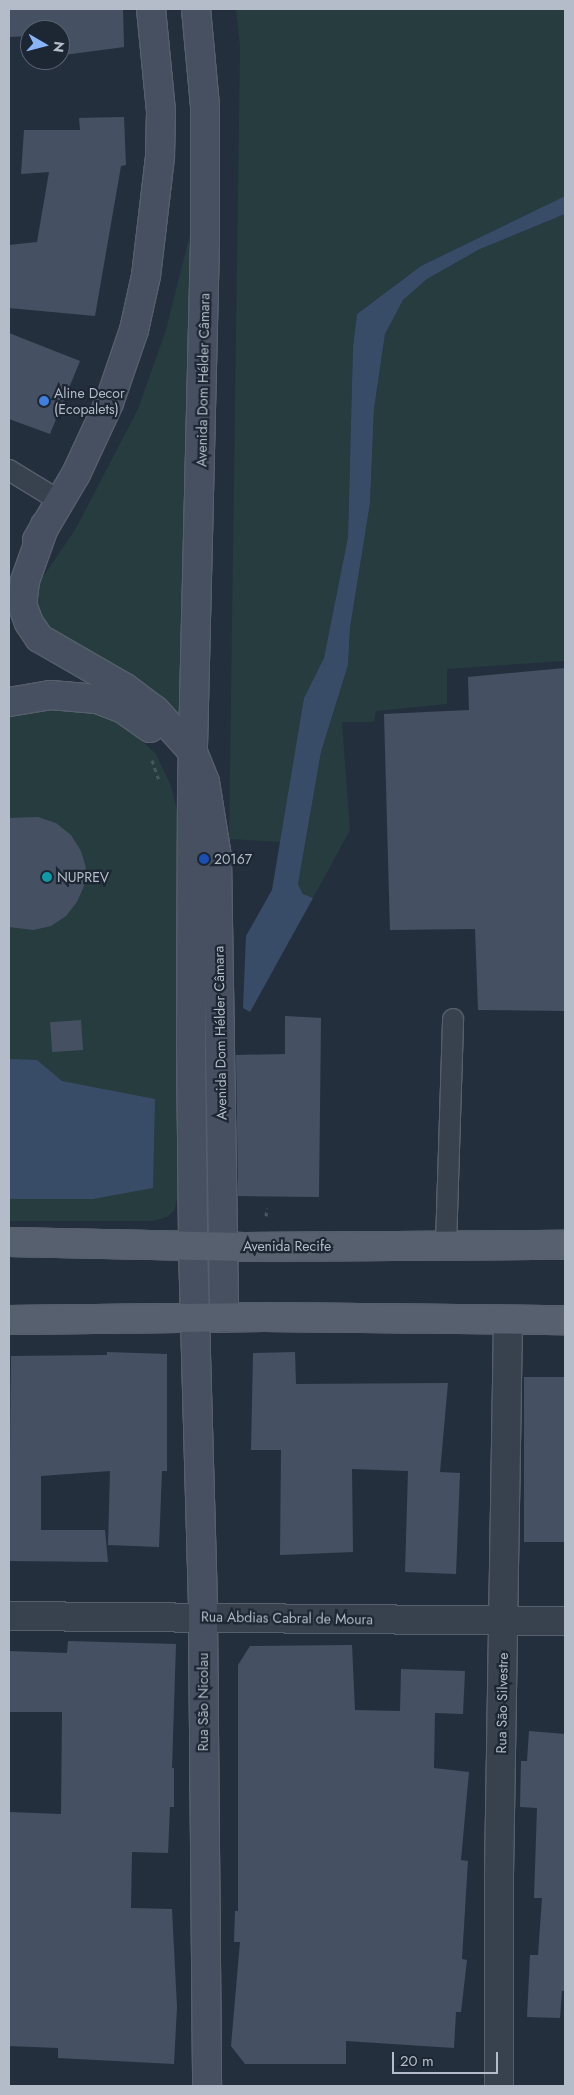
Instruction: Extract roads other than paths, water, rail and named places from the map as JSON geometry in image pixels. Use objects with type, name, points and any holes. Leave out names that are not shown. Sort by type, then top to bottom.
[{"type":"main road","name":"Avenida Dom Hélder Câmara","points":[[9,583],[60,501],[109,403],[134,330],[146,276],[160,156],[161,111],[151,9]]},
{"type":"main road","name":"Avenida Dom Hélder Câmara","points":[[195,1319],[193,1247],[192,788],[205,241],[204,106],[196,9]]},
{"type":"main road","name":"Avenida Dom Hélder Câmara","points":[[46,525],[24,580],[22,604],[29,623],[39,638],[124,687],[155,710],[193,752],[206,782],[217,857],[224,1318]]},
{"type":"main road","points":[[9,702],[51,695],[97,700],[123,709],[142,720],[168,746],[192,788]]},
{"type":"main road","name":"Avenida Recife","points":[[9,1242],[193,1247],[565,1244]]},
{"type":"main road","points":[[9,1320],[224,1318],[565,1320]]},
{"type":"main road","name":"Rua São Nicolau","points":[[195,1319],[203,1616],[207,2086]]},
{"type":"street","name":"Rua São Silvestre","points":[[499,2086],[508,1321]]},
{"type":"street","name":"Rua Abdias Cabral de Moura","points":[[9,1616],[203,1616],[565,1621]]},
{"type":"lane","points":[[9,470],[60,501]]},
{"type":"lane","points":[[446,1245],[452,1019]]},
{"type":"water","points":[[565,196],[565,214],[480,249],[427,279],[403,300],[385,334],[374,409],[370,503],[350,628],[348,665],[321,752],[298,884],[303,894],[313,898],[250,1012],[243,1008],[246,936],[272,890],[304,698],[324,658],[348,537],[353,346],[357,314],[421,266]]},
{"type":"water","points":[[9,1059],[37,1060],[62,1081],[155,1099],[153,1188],[93,1199],[9,1199]]},
{"type":"place","name":"Aline Decor (Ecopalets)","points":[[44,401]]},
{"type":"place","name":"20167","points":[[204,859]]},
{"type":"place","name":"NUPREV","points":[[47,877]]}]
